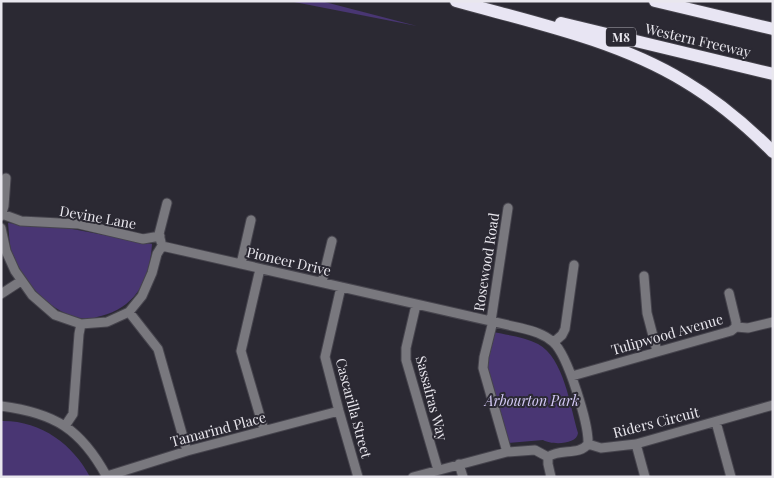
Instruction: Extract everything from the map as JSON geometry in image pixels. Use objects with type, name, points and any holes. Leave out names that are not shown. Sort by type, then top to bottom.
[{"type":"highway","points":[[456,1],[597,42],[666,71],[719,105],[773,152]]},
{"type":"highway","name":"Western Freeway","points":[[470,1],[773,74]]},
{"type":"highway","name":"Western Freeway","points":[[656,1],[773,29]]},
{"type":"street","points":[[2,215],[6,178]]},
{"type":"street","points":[[1,228],[6,251],[21,281],[32,295],[55,315],[81,324],[107,322],[129,312],[142,296],[152,273],[161,241],[167,203]]},
{"type":"street","name":"Rosewood Road","points":[[507,452],[484,368],[484,357],[492,321],[508,208]]},
{"type":"street","name":"Devine Lane","points":[[2,215],[20,220],[79,224],[143,239],[161,241]]},
{"type":"street","points":[[241,264],[251,220]]},
{"type":"street","name":"Pioneer Drive","points":[[161,241],[260,269],[535,332],[554,342]]},
{"type":"street","points":[[322,282],[332,241]]},
{"type":"street","points":[[574,264],[565,329],[562,335],[554,342],[562,353],[572,376],[587,430],[588,444]]},
{"type":"street","points":[[260,269],[241,351],[264,430]]},
{"type":"street","points":[[644,276],[647,313],[657,351]]},
{"type":"street","points":[[1,294],[21,281]]},
{"type":"street","name":"Cascarilla Street","points":[[342,287],[325,357],[358,477]]},
{"type":"street","name":"Tulipwood Avenue","points":[[572,376],[733,330],[736,326],[736,318],[729,294]]},
{"type":"street","name":"Sassafras Way","points":[[416,305],[406,348],[406,360],[438,470]]},
{"type":"street","points":[[129,312],[158,349],[187,451]]},
{"type":"street","points":[[736,326],[748,328],[773,322]]},
{"type":"street","points":[[65,426],[73,414],[81,324]]},
{"type":"street","name":"Riders Circuit","points":[[548,457],[558,452],[577,451],[586,448],[588,444],[601,448],[636,444],[773,405]]},
{"type":"street","points":[[1,406],[47,415],[65,426],[78,436],[107,476]]},
{"type":"street","name":"Tamarind Place","points":[[107,476],[187,451],[339,411]]},
{"type":"street","points":[[716,422],[731,477]]},
{"type":"street","points":[[636,444],[645,477]]},
{"type":"street","points":[[413,477],[507,452],[535,450],[548,457],[552,477]]},
{"type":"street","points":[[459,464],[462,477]]},
{"type":"green space","points":[[289,1],[321,1],[417,26]]},
{"type":"green space","points":[[8,223],[67,228],[152,244],[151,256],[144,279],[132,298],[124,306],[113,312],[90,319],[73,316],[51,305],[24,276],[12,253]]},
{"type":"green space","name":"Arbourton Park","points":[[493,332],[516,336],[538,344],[547,351],[560,371],[565,384],[578,433],[577,437],[563,443],[552,443],[543,440],[507,443],[486,364]]},
{"type":"green space","points":[[1,421],[29,425],[54,436],[74,454],[90,477],[1,477]]}]
